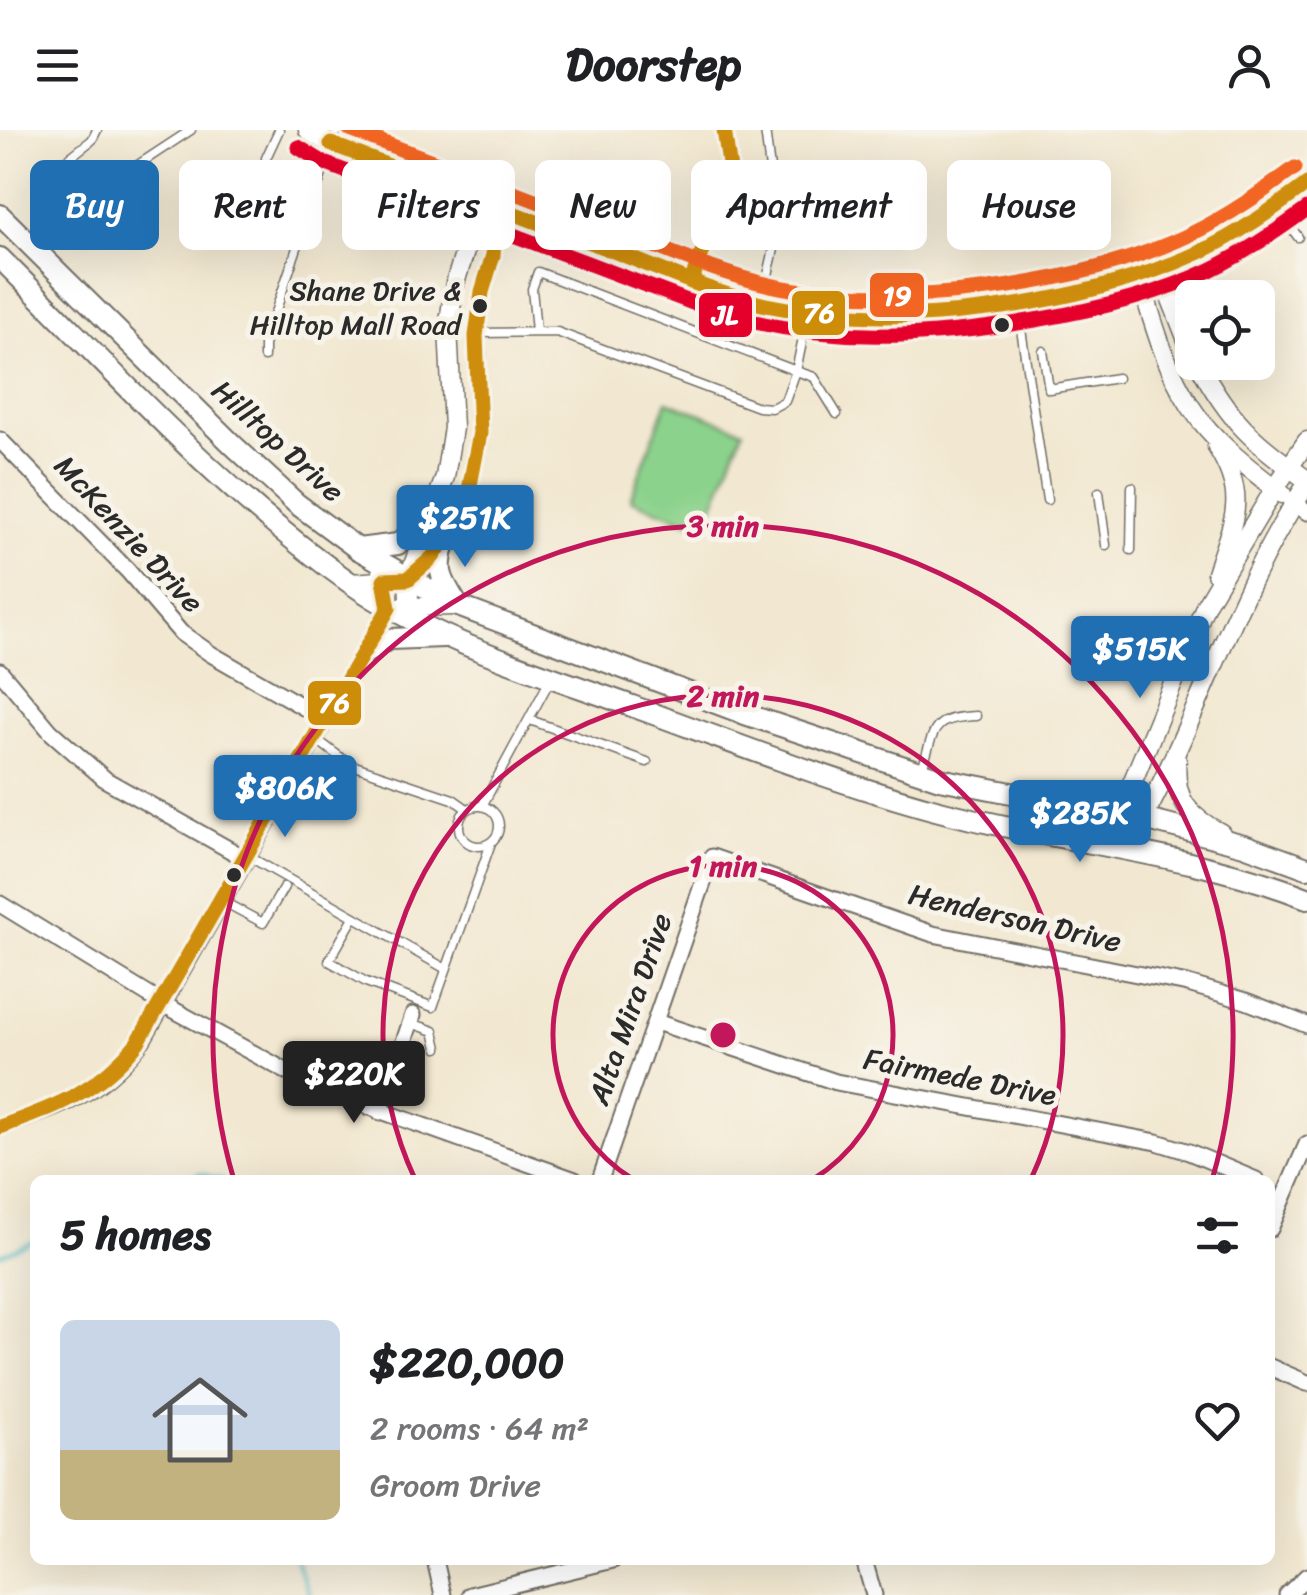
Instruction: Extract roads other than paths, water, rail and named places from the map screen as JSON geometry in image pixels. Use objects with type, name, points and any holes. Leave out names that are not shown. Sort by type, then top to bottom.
[{"type":"main road","name":"Hilltop Drive","points":[[0,215],[234,446],[297,504],[383,572],[408,578],[458,606],[745,714],[921,774],[1134,817],[1244,844],[1307,868]]},
{"type":"main road","name":"Hilltop Drive","points":[[0,258],[277,527],[351,584],[450,637],[841,780],[932,809],[1127,848],[1269,883],[1307,898]]},
{"type":"main road","points":[[358,549],[398,544],[430,516]]},
{"type":"main road","points":[[447,537],[440,570],[442,581],[458,606]]},
{"type":"main road","points":[[365,653],[389,639],[450,637]]},
{"type":"street","points":[[308,130],[386,160]]},
{"type":"street","points":[[515,215],[691,282],[761,304],[808,314],[891,319],[1017,304],[1140,278],[1221,243],[1307,184]]},
{"type":"street","points":[[0,1127],[77,1097],[109,1078],[142,1040],[365,653],[403,611],[408,578],[445,476],[453,428],[448,327],[466,250]]},
{"type":"street","points":[[408,578],[447,537],[470,490],[480,433],[476,333],[494,250]]},
{"type":"street","points":[[1160,271],[1175,309]]},
{"type":"street","points":[[1127,848],[1134,817],[1132,783],[1206,604],[1236,512],[1237,493],[1234,478],[1179,386],[1160,344],[1140,278]]},
{"type":"street","points":[[1134,817],[1177,754],[1248,585],[1301,508],[1307,482],[1238,426],[1209,380]]},
{"type":"street","points":[[1201,421],[1238,458],[1301,508]]},
{"type":"street","name":"McKenzie Drive","points":[[0,440],[116,558],[181,632],[211,654],[326,720]]},
{"type":"street","points":[[1206,604],[1274,488],[1307,442]]},
{"type":"street","points":[[351,584],[383,572],[403,611]]},
{"type":"street","points":[[403,611],[458,606]]},
{"type":"street","points":[[0,671],[52,732],[106,780],[247,858]]},
{"type":"street","points":[[1177,754],[1176,789],[1189,813],[1244,844]]},
{"type":"street","name":"Alta Mira Drive","points":[[602,1175],[712,856]]},
{"type":"street","name":"Henderson Drive","points":[[712,856],[933,934],[1188,984],[1246,1001],[1307,1026]]},
{"type":"street","points":[[1269,883],[1307,910]]},
{"type":"street","points":[[0,904],[162,1004],[318,1088],[561,1175]]},
{"type":"street","points":[[380,1112],[414,1013]]},
{"type":"street","name":"Fairmede Drive","points":[[656,1022],[836,1082],[1157,1142],[1244,1175]]},
{"type":"street","points":[[1278,1190],[1307,1144]]},
{"type":"street","points":[[1275,1369],[1307,1383]]},
{"type":"street","points":[[437,1565],[442,1595]]},
{"type":"street","points":[[470,1595],[592,1565]]},
{"type":"street","points":[[865,1565],[874,1595]]},
{"type":"street","points":[[1288,1595],[1307,1576]]},
{"type":"lane","points":[[67,160],[92,140],[96,130]]},
{"type":"lane","points":[[146,160],[192,130]]},
{"type":"lane","points":[[266,158],[279,130]]},
{"type":"lane","points":[[691,282],[731,177],[724,130]]},
{"type":"lane","points":[[761,304],[778,226],[765,130]]},
{"type":"lane","points":[[264,358],[264,345],[334,137]]},
{"type":"lane","points":[[1277,208],[1298,237]]},
{"type":"lane","points":[[536,331],[532,289],[538,272],[814,378],[837,414]]},
{"type":"lane","points":[[1017,304],[1047,500]]},
{"type":"lane","points":[[476,333],[557,332],[758,407],[772,408],[785,400],[808,314]]},
{"type":"lane","points":[[1043,352],[1049,389],[1116,378]]},
{"type":"lane","points":[[1131,550],[1132,486]]},
{"type":"lane","points":[[1098,492],[1106,545]]},
{"type":"lane","points":[[482,806],[552,676]]},
{"type":"lane","points":[[921,774],[941,722],[949,717],[976,716]]},
{"type":"lane","points":[[530,720],[647,762]]},
{"type":"lane","points":[[316,739],[349,764],[453,799],[466,809],[482,806],[496,814],[499,821],[433,1007],[414,1013]]},
{"type":"lane","points":[[466,809],[458,823],[462,838],[476,846],[491,842]]},
{"type":"lane","points":[[247,858],[446,968]]},
{"type":"lane","points":[[222,901],[263,922],[284,888]]},
{"type":"lane","points":[[354,918],[330,962],[414,1013],[434,1032],[438,1048]]},
{"type":"waterway","points":[[197,1175],[204,1175]]},
{"type":"waterway","points":[[0,1255],[30,1242]]},
{"type":"waterway","points":[[298,1565],[310,1595]]},
{"type":"place","name":"Shane Drive & Hilltop Mall Road","points":[[480,306]]}]
